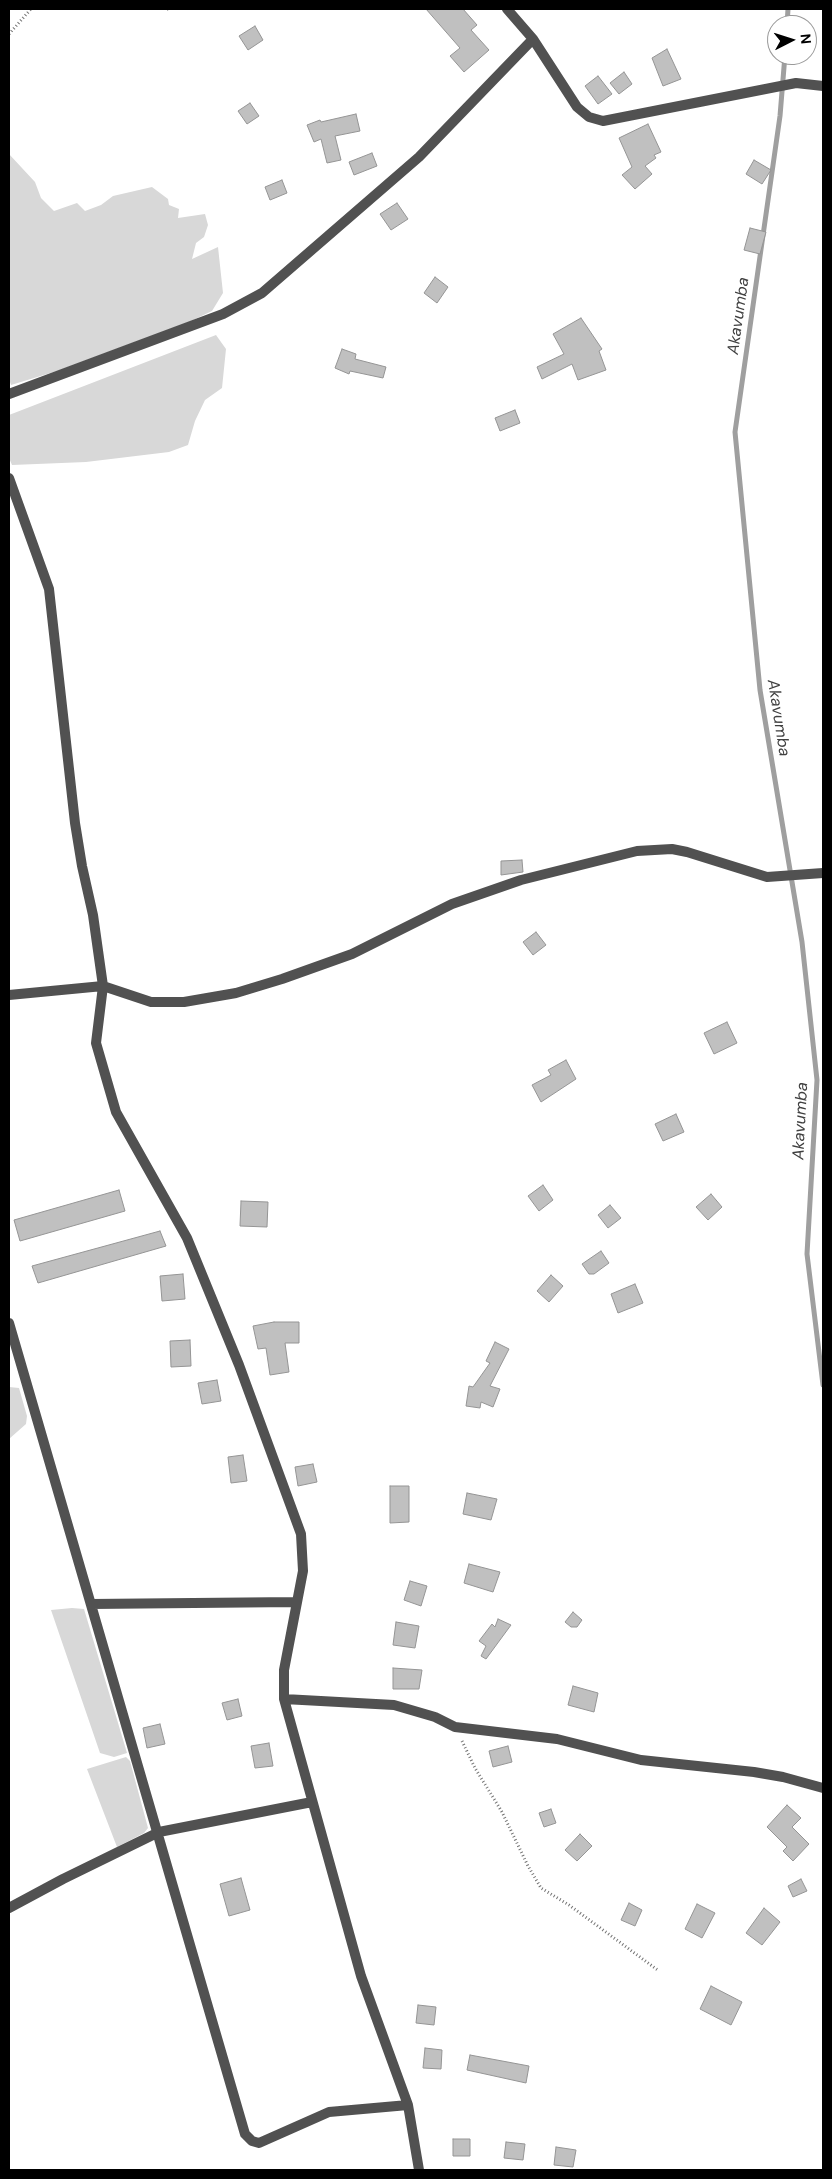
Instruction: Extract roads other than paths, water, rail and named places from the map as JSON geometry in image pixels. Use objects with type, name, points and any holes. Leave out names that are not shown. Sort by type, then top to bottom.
[{"type":"street","points":[[507,9],[533,39],[578,107],[589,117],[603,121],[796,83],[823,86]]},
{"type":"street","points":[[9,394],[223,314],[262,293],[419,157],[533,39]]},
{"type":"street","points":[[9,478],[49,588],[75,823],[93,915],[103,986],[96,1043],[116,1112],[187,1238],[239,1365],[301,1534],[303,1571],[284,1670],[284,1699],[361,1976],[408,2105],[419,2170]]},
{"type":"street","points":[[9,996],[103,986],[150,1002],[184,1002],[236,992],[282,979],[352,954],[452,904],[521,880],[637,851],[672,849],[687,852],[767,877],[823,873]]},
{"type":"street","points":[[9,1324],[248,2139],[254,2143],[266,2141],[329,2112],[408,2105]]},
{"type":"street","points":[[92,1604],[296,1602]]},
{"type":"street","points":[[284,1699],[394,1705],[435,1717],[455,1727],[557,1739],[641,1760],[754,1772],[783,1777],[823,1788]]},
{"type":"street","points":[[9,1908],[159,1832],[312,1802]]},
{"type":"waterway","name":"Akavumba","points":[[788,9],[788,15]]},
{"type":"waterway","name":"Akavumba","points":[[784,65],[780,116],[735,432],[760,690],[802,942],[817,1080],[807,1254],[823,1385]]}]
